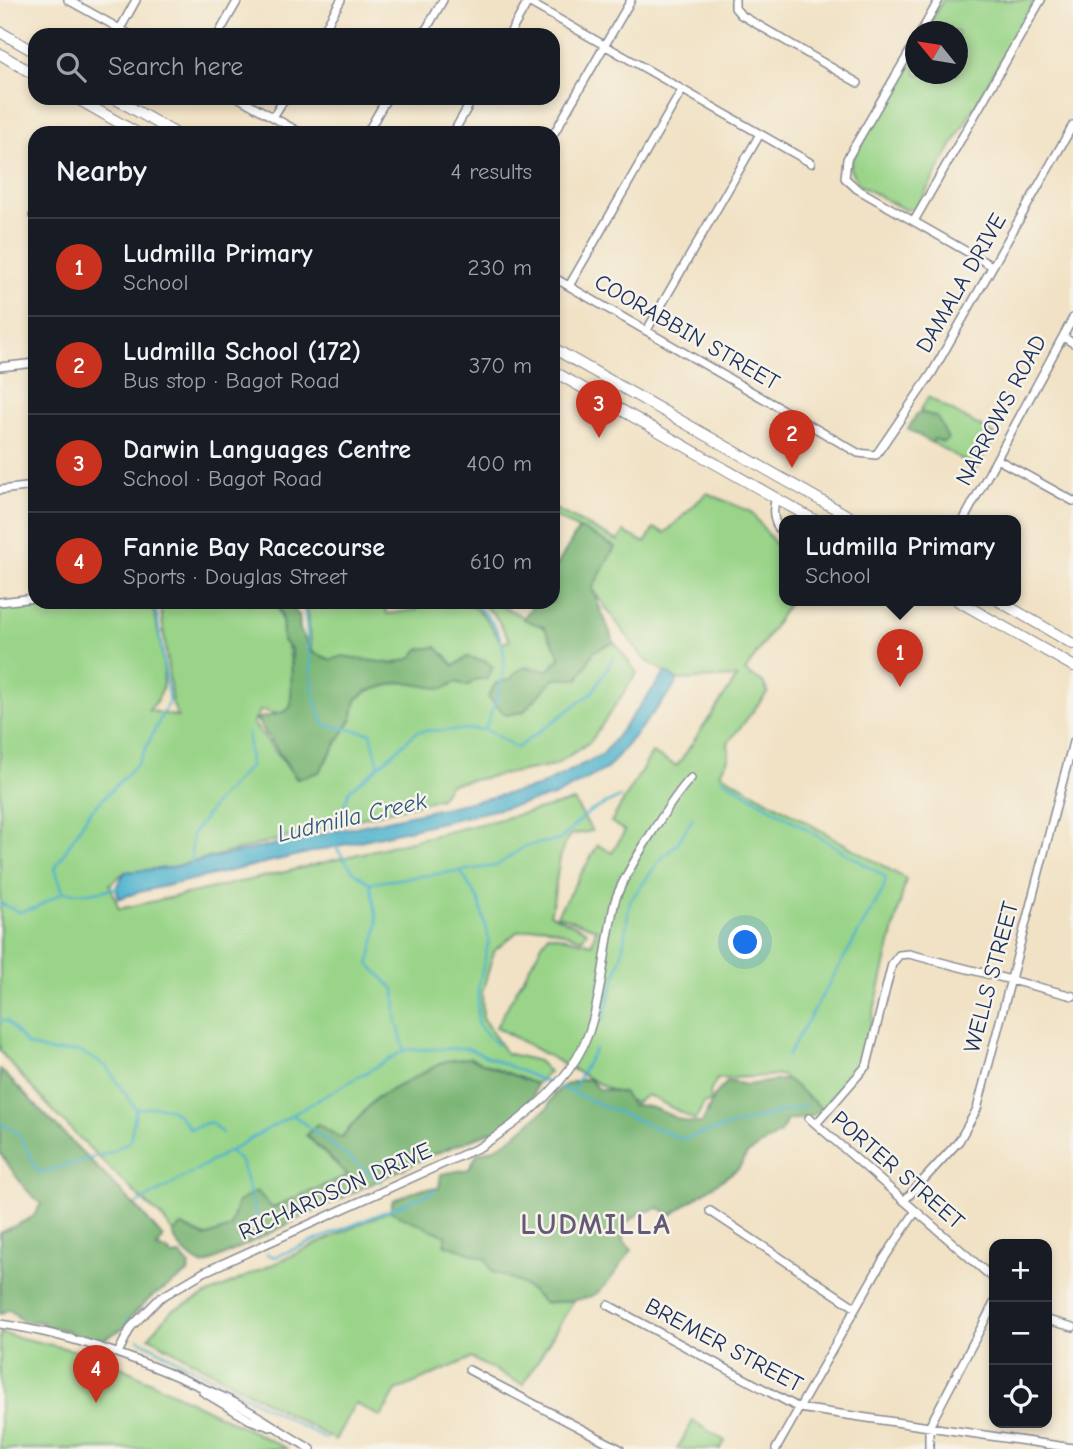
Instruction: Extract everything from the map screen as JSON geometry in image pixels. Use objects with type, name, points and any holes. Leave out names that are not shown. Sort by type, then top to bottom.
[{"type":"main road","points":[[0,32],[28,48]]},
{"type":"main road","points":[[0,54],[28,71]]},
{"type":"main road","points":[[88,105],[125,126]]},
{"type":"main road","points":[[126,105],[163,126]]},
{"type":"main road","points":[[560,354],[846,515]]},
{"type":"main road","points":[[560,375],[806,515]]},
{"type":"main road","points":[[966,606],[1073,666]]},
{"type":"main road","points":[[1008,606],[1073,644]]},
{"type":"street","points":[[68,0],[118,28]]},
{"type":"street","points":[[121,28],[136,0]]},
{"type":"street","points":[[222,28],[238,0]]},
{"type":"street","points":[[325,28],[341,0]]},
{"type":"street","points":[[427,28],[443,0]]},
{"type":"street","points":[[558,126],[631,0]]},
{"type":"street","points":[[735,0],[735,8],[741,15],[858,83]]},
{"type":"street","points":[[927,21],[939,0]]},
{"type":"street","points":[[914,221],[1041,0]]},
{"type":"street","points":[[513,28],[527,1],[811,163]]},
{"type":"street","points":[[905,58],[847,159],[844,173],[853,186],[992,266]]},
{"type":"street","points":[[569,286],[682,90]]},
{"type":"street","points":[[252,105],[289,126]]},
{"type":"street","points":[[273,117],[281,105]]},
{"type":"street","points":[[371,126],[383,105]]},
{"type":"street","points":[[457,126],[469,105]]},
{"type":"street","name":"DAMALA DRIVE","points":[[876,455],[935,367],[1073,125]]},
{"type":"street","points":[[647,330],[760,134]]},
{"type":"street","name":"COORABBIN STREET","points":[[560,281],[858,453],[876,455]]},
{"type":"street","name":"NARROWS ROAD","points":[[966,515],[1073,318]]},
{"type":"street","points":[[1063,337],[1073,343]]},
{"type":"street","points":[[0,368],[28,364]]},
{"type":"street","points":[[997,458],[1073,501]]},
{"type":"street","points":[[0,490],[28,487]]},
{"type":"street","points":[[776,498],[772,507],[779,531]]},
{"type":"street","points":[[0,602],[28,599]]},
{"type":"street","name":"WELLS STREET","points":[[904,1201],[959,1141],[973,1118],[1073,741]]},
{"type":"street","name":"RICHARDSON DRIVE","points":[[118,1353],[131,1327],[160,1298],[204,1272],[480,1147],[509,1129],[554,1085],[570,1065],[589,1033],[616,897],[676,793],[691,778]]},
{"type":"street","points":[[816,1124],[867,1065],[892,964],[899,955],[909,954],[1073,996]]},
{"type":"street","name":"PORTER STREET","points":[[809,1118],[989,1275]]},
{"type":"street","points":[[710,1211],[856,1308]]},
{"type":"street","points":[[776,1449],[856,1308],[916,1211]]},
{"type":"street","name":"BREMER STREET","points":[[608,1306],[799,1408],[1073,1448]]},
{"type":"street","points":[[929,1449],[929,1427],[989,1313]]},
{"type":"street","points":[[1052,1321],[1073,1327]]},
{"type":"street","points":[[0,1324],[46,1331],[118,1353],[193,1386],[250,1420],[280,1431],[311,1449]]},
{"type":"street","points":[[469,1370],[620,1449]]},
{"type":"green space","points":[[943,0],[1035,0],[920,202],[915,208],[905,210],[859,185],[850,169],[852,160],[905,66],[905,84],[968,84],[968,21],[931,21]]},
{"type":"green space","points":[[928,397],[995,435],[977,468],[910,430]]},
{"type":"green space","points":[[917,414],[937,417],[948,439],[943,442],[934,439],[932,443],[908,429]]},
{"type":"green space","points":[[707,493],[751,512],[779,548],[779,606],[787,606],[745,672],[763,682],[768,692],[728,743],[729,757],[720,773],[906,879],[861,1063],[822,1109],[781,1075],[717,1079],[710,1092],[711,1102],[704,1103],[695,1120],[648,1095],[634,1103],[496,1027],[548,934],[592,944],[596,929],[557,915],[598,845],[612,853],[625,831],[611,822],[652,753],[677,766],[737,677],[677,680],[644,659],[592,589],[615,547],[560,520],[560,512],[618,541],[624,532],[645,543],[654,528],[665,533]]},
{"type":"green space","points":[[578,530],[584,530],[615,547],[592,589],[614,642],[594,651],[578,679],[554,679],[523,712],[506,715],[488,697],[496,683],[511,679],[522,669],[548,671],[561,657],[544,627],[523,619],[530,609],[560,609],[560,560]]},
{"type":"green space","points":[[28,604],[28,609],[154,609],[164,675],[157,701],[148,710],[178,717],[172,702],[161,609],[278,609],[290,655],[293,699],[284,712],[261,710],[253,723],[297,779],[319,772],[352,718],[356,700],[367,691],[401,682],[414,683],[485,661],[467,657],[454,666],[445,654],[393,664],[331,660],[312,652],[307,609],[386,609],[387,614],[417,609],[475,609],[485,617],[502,644],[510,640],[494,614],[487,609],[506,609],[544,627],[561,657],[548,671],[525,667],[523,712],[554,679],[578,679],[594,651],[614,642],[637,673],[591,741],[555,765],[450,784],[440,798],[168,868],[125,872],[110,884],[119,909],[285,872],[574,801],[592,831],[570,835],[565,843],[550,914],[587,931],[582,939],[543,926],[517,932],[494,951],[482,993],[483,1019],[506,1053],[538,1061],[549,1072],[536,1084],[470,1058],[376,1098],[341,1138],[317,1124],[306,1135],[348,1175],[272,1208],[238,1202],[230,1228],[205,1237],[182,1227],[173,1233],[161,1217],[49,1107],[0,1051],[0,607]]},
{"type":"green space","points":[[279,609],[295,609],[299,615],[300,630],[312,652],[331,660],[342,656],[393,664],[412,658],[419,649],[437,647],[454,666],[467,657],[485,661],[493,667],[487,679],[477,679],[467,686],[456,682],[443,689],[401,682],[367,691],[356,700],[352,718],[319,772],[297,779],[256,719],[284,712],[291,706],[292,650],[283,641],[282,614]]},
{"type":"green space","points":[[469,1058],[536,1084],[533,1097],[505,1126],[427,1157],[204,1265],[190,1257],[177,1243],[173,1233],[182,1226],[205,1237],[230,1228],[238,1202],[257,1191],[272,1208],[348,1175],[306,1135],[317,1124],[341,1138],[376,1098],[445,1061]]},
{"type":"green space","points":[[0,1069],[140,1211],[163,1238],[157,1248],[167,1250],[172,1256],[181,1255],[190,1266],[188,1273],[150,1298],[131,1317],[128,1325],[103,1340],[78,1337],[65,1330],[44,1326],[42,1322],[23,1321],[9,1309],[0,1314],[0,1233],[33,1217],[41,1204],[24,1187],[0,1153]]},
{"type":"green space","points":[[589,1079],[598,1089],[624,1093],[631,1105],[651,1107],[692,1123],[702,1123],[715,1095],[728,1081],[747,1085],[787,1079],[822,1109],[808,1118],[787,1120],[780,1133],[747,1154],[739,1168],[671,1215],[659,1208],[640,1213],[625,1224],[623,1241],[632,1250],[604,1287],[589,1297],[544,1303],[520,1283],[492,1272],[486,1259],[444,1244],[446,1236],[390,1211],[393,1200],[421,1189],[439,1188],[441,1174],[469,1169],[478,1153],[507,1141],[548,1108],[554,1095],[563,1086]]},
{"type":"green space","points":[[395,1208],[574,1300],[523,1385],[471,1358],[396,1391],[381,1417],[355,1403],[335,1440],[149,1337],[171,1311]]},
{"type":"green space","points":[[0,1333],[98,1356],[288,1449],[0,1449]]},
{"type":"green space","points":[[693,1421],[725,1441],[720,1449],[677,1449]]},
{"type":"water","points":[[666,672],[677,680],[676,685],[608,768],[555,796],[118,899],[117,886],[125,872],[168,868],[538,787],[603,754]]},
{"type":"waterway","points":[[63,892],[55,868],[89,813],[139,762],[169,701],[156,609]]},
{"type":"waterway","points":[[305,609],[314,697],[324,725],[371,733],[379,766],[350,790],[334,834]]},
{"type":"waterway","points":[[379,766],[418,731],[485,729],[503,676],[504,660],[503,645],[497,630],[479,609]]},
{"type":"waterway","points":[[485,729],[517,748],[592,693],[614,657]]},
{"type":"waterway","points":[[191,866],[192,835],[216,802],[250,766],[248,733]]},
{"type":"waterway","points":[[721,778],[886,877],[883,890],[787,1057]]},
{"type":"waterway","points":[[370,883],[496,866],[525,846],[560,840],[589,812],[620,797]]},
{"type":"waterway","points":[[603,1020],[622,954],[630,901],[660,860],[677,844],[693,818]]},
{"type":"waterway","points":[[335,846],[353,871],[370,883],[378,924],[369,964],[395,990],[396,1017],[404,1049]]},
{"type":"waterway","points":[[461,872],[479,901],[489,940],[478,989],[478,1025],[497,1045]]},
{"type":"waterway","name":"Ludmilla Creek","points":[[0,903],[19,912],[35,908],[63,892],[88,893],[118,888]]},
{"type":"waterway","points":[[0,1021],[7,1021],[27,1045],[53,1052],[79,1051],[106,1066],[136,1109],[130,1141],[109,1153],[39,1173],[18,1133],[0,1123]]},
{"type":"waterway","points":[[137,1204],[405,1050],[467,1048],[553,1085]]},
{"type":"waterway","points":[[571,1092],[595,1049]]},
{"type":"waterway","points":[[559,1087],[682,1139],[807,1105]]},
{"type":"waterway","points":[[136,1109],[167,1108],[178,1115],[190,1129],[210,1122],[222,1133]]},
{"type":"waterway","points":[[293,1115],[381,1182]]},
{"type":"waterway","points":[[231,1152],[241,1162],[260,1229]]},
{"type":"waterway","points":[[267,1254],[275,1257],[435,1191]]},
{"type":"waterway","points":[[138,1339],[326,1439]]},
{"type":"place","name":"Darwin Languages Centre","points":[[599,438]]},
{"type":"place","name":"Ludmilla School (172)","points":[[792,468]]},
{"type":"place","name":"Ludmilla Primary","points":[[900,687]]},
{"type":"place","name":"Fannie Bay Racecourse","points":[[96,1403]]},
{"type":"district","name":"LUDMILLA","points":[[596,1224]]}]
